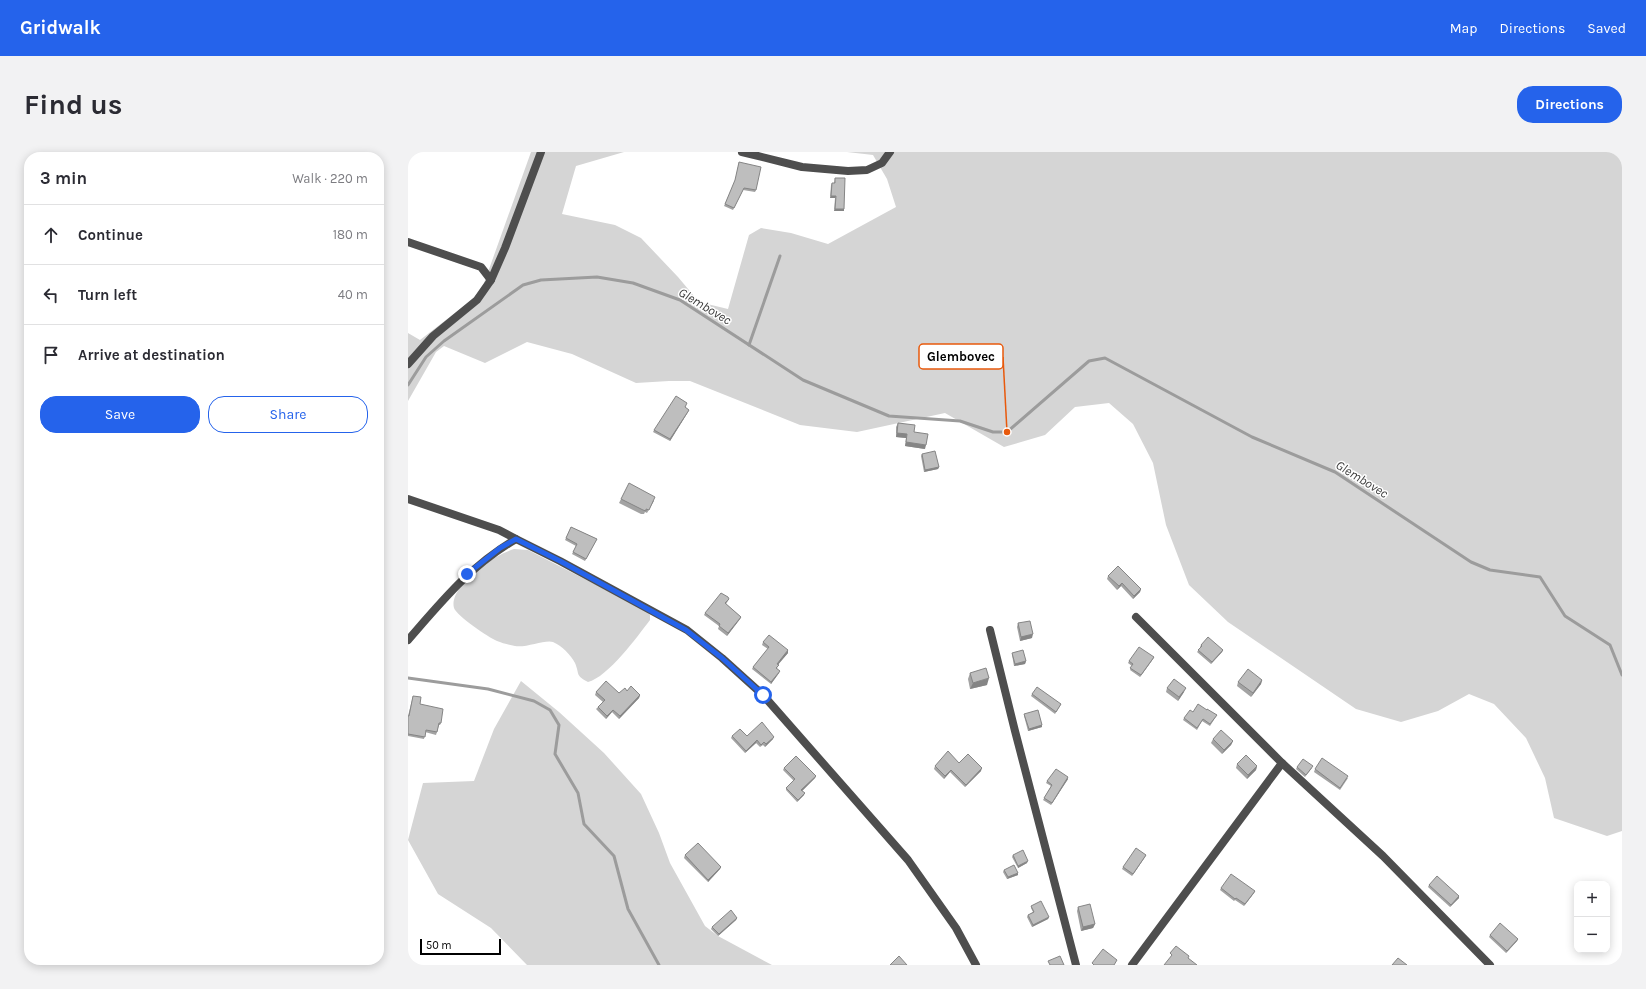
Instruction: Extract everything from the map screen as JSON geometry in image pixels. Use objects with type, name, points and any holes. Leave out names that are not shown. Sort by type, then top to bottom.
[{"type":"street","points":[[408,364],[433,336],[477,300],[490,280],[505,248],[541,152]]},
{"type":"street","points":[[742,152],[802,167],[848,171],[867,170],[882,163],[890,152]]},
{"type":"street","points":[[408,242],[481,267],[490,280]]},
{"type":"street","points":[[408,499],[499,530],[560,561],[686,630],[722,658],[763,695],[908,860],[956,928],[976,965]]},
{"type":"street","points":[[408,640],[467,574],[500,548],[516,539]]},
{"type":"street","points":[[1136,617],[1282,763],[1384,856],[1490,965]]},
{"type":"street","points":[[990,630],[1014,731],[1076,965]]},
{"type":"street","points":[[1132,965],[1282,763]]},
{"type":"shaded area","points":[[531,152],[624,152],[576,166],[562,214],[615,225],[641,238],[678,277],[699,302],[728,309],[749,235],[761,228],[791,233],[828,244],[896,207],[887,179],[873,155],[847,152],[1622,152],[1622,831],[1607,836],[1554,818],[1545,778],[1526,738],[1494,704],[1469,694],[1438,711],[1401,722],[1356,709],[1228,622],[1189,585],[1166,525],[1153,463],[1133,424],[1109,403],[1075,407],[1045,435],[1004,447],[945,413],[857,432],[800,425],[690,381],[636,383],[572,354],[527,342],[485,363],[444,346],[436,352],[408,401],[408,333],[420,340],[473,299],[483,286]]},
{"type":"shaded area","points":[[514,549],[528,550],[647,611],[650,615],[650,620],[622,656],[596,679],[588,682],[579,676],[575,663],[569,654],[553,642],[550,641],[525,646],[506,644],[493,639],[473,626],[456,612],[454,608],[454,600],[456,595],[471,576],[491,560]]},
{"type":"shaded area","points":[[521,681],[559,712],[604,753],[641,794],[659,833],[670,863],[705,926],[718,936],[772,965],[527,965],[491,928],[438,894],[408,840],[423,783],[474,781],[494,729]]},
{"type":"building","points":[[739,162],[761,167],[756,190],[744,188],[734,208],[725,204],[735,180]]},
{"type":"building","points":[[835,178],[845,178],[844,209],[835,209],[836,196],[831,196],[832,183],[835,183]]},
{"type":"building","points":[[676,396],[687,403],[685,407],[689,410],[670,439],[654,430]]},
{"type":"building","points":[[898,423],[915,425],[914,432],[928,434],[926,445],[906,442],[907,434],[897,433]]},
{"type":"building","points":[[935,451],[939,467],[925,470],[922,454]]},
{"type":"building","points":[[629,483],[655,497],[649,510],[643,510],[621,499]]},
{"type":"building","points":[[571,527],[597,539],[586,559],[573,552],[577,544],[566,538]]},
{"type":"building","points":[[1118,566],[1141,589],[1134,596],[1122,583],[1119,586],[1108,576]]},
{"type":"building","points":[[721,593],[729,599],[725,603],[741,617],[728,633],[719,626],[720,624],[705,613]]},
{"type":"building","points":[[1030,621],[1033,634],[1021,637],[1018,623]]},
{"type":"building","points":[[769,635],[788,650],[777,664],[779,665],[776,668],[780,671],[771,682],[753,667],[769,647],[763,642]]},
{"type":"building","points":[[1208,637],[1223,650],[1212,662],[1198,650]]},
{"type":"building","points":[[1139,647],[1154,657],[1141,675],[1130,668],[1133,664],[1129,661]]},
{"type":"building","points":[[1023,650],[1026,661],[1015,664],[1012,653]]},
{"type":"building","points":[[986,668],[989,678],[973,683],[970,673]]},
{"type":"building","points":[[1248,669],[1262,680],[1253,693],[1238,682]]},
{"type":"building","points":[[1174,679],[1186,688],[1179,697],[1167,688]]},
{"type":"building","points":[[606,681],[619,693],[625,688],[627,691],[631,686],[640,695],[620,716],[613,710],[607,716],[598,707],[605,700],[596,692]]},
{"type":"building","points":[[1037,687],[1061,704],[1056,712],[1032,694]]},
{"type":"building","points":[[413,696],[421,697],[420,704],[443,709],[441,723],[439,723],[437,732],[426,730],[425,737],[408,734],[408,716]]},
{"type":"building","points":[[1198,704],[1217,715],[1210,724],[1203,719],[1197,728],[1184,718],[1190,710],[1193,712]]},
{"type":"building","points":[[1038,710],[1042,725],[1029,729],[1024,714]]},
{"type":"building","points":[[762,722],[774,737],[766,744],[764,742],[761,745],[757,740],[746,751],[732,736],[740,729],[747,736]]},
{"type":"building","points":[[1221,730],[1233,741],[1224,750],[1213,739]]},
{"type":"building","points":[[948,751],[959,763],[968,754],[982,768],[966,785],[951,770],[945,776],[935,766]]},
{"type":"building","points":[[1246,755],[1257,766],[1248,775],[1237,764]]},
{"type":"building","points":[[796,756],[816,776],[801,790],[805,793],[798,800],[786,788],[795,779],[784,768]]},
{"type":"building","points":[[1322,758],[1348,776],[1340,788],[1315,769]]},
{"type":"building","points":[[1303,759],[1313,766],[1306,775],[1297,767]]},
{"type":"building","points":[[1056,769],[1068,777],[1052,803],[1044,798],[1052,785],[1047,781]]},
{"type":"building","points":[[698,843],[721,867],[708,880],[685,855]]},
{"type":"building","points":[[1136,848],[1146,855],[1133,874],[1123,867]]},
{"type":"building","points":[[1023,850],[1028,861],[1018,866],[1013,855]]},
{"type":"building","points":[[1014,865],[1018,873],[1008,877],[1004,870]]},
{"type":"building","points":[[1231,874],[1255,891],[1245,904],[1236,898],[1235,899],[1221,888]]},
{"type":"building","points":[[1437,876],[1459,896],[1451,905],[1429,885]]},
{"type":"building","points":[[1041,901],[1049,917],[1033,925],[1028,915],[1034,912],[1031,906]]},
{"type":"building","points":[[1090,904],[1095,924],[1083,927],[1078,907]]},
{"type":"building","points":[[731,910],[737,918],[719,934],[712,927]]},
{"type":"building","points":[[1500,923],[1518,939],[1507,951],[1490,935]]},
{"type":"building","points":[[1176,946],[1189,956],[1188,958],[1197,965],[1164,965],[1172,955],[1170,953]]},
{"type":"building","points":[[1103,949],[1117,960],[1114,965],[1094,965],[1092,963]]},
{"type":"building","points":[[899,956],[907,965],[890,965]]},
{"type":"building","points":[[1060,956],[1064,965],[1050,965],[1048,961]]},
{"type":"building","points":[[1398,958],[1407,965],[1392,965]]},
{"type":"waterway","points":[[749,345],[780,256]]},
{"type":"waterway","name":"Glembovec","points":[[408,385],[426,357],[444,341],[523,285],[541,280],[597,277],[633,283],[680,300],[803,380],[889,416],[960,421],[993,432],[1007,432],[1089,361],[1105,358],[1252,437],[1335,472],[1471,562],[1490,570],[1540,577],[1565,616],[1610,645],[1622,675]]},
{"type":"waterway","points":[[408,678],[488,689],[534,701],[550,710],[559,725],[555,754],[578,793],[584,824],[614,856],[628,909],[659,965]]},
{"type":"place","name":"Glembovec","points":[[1007,432]]},
{"type":"route","points":[[467,574],[500,548],[516,539],[560,561],[686,630],[722,658],[763,695]]}]
